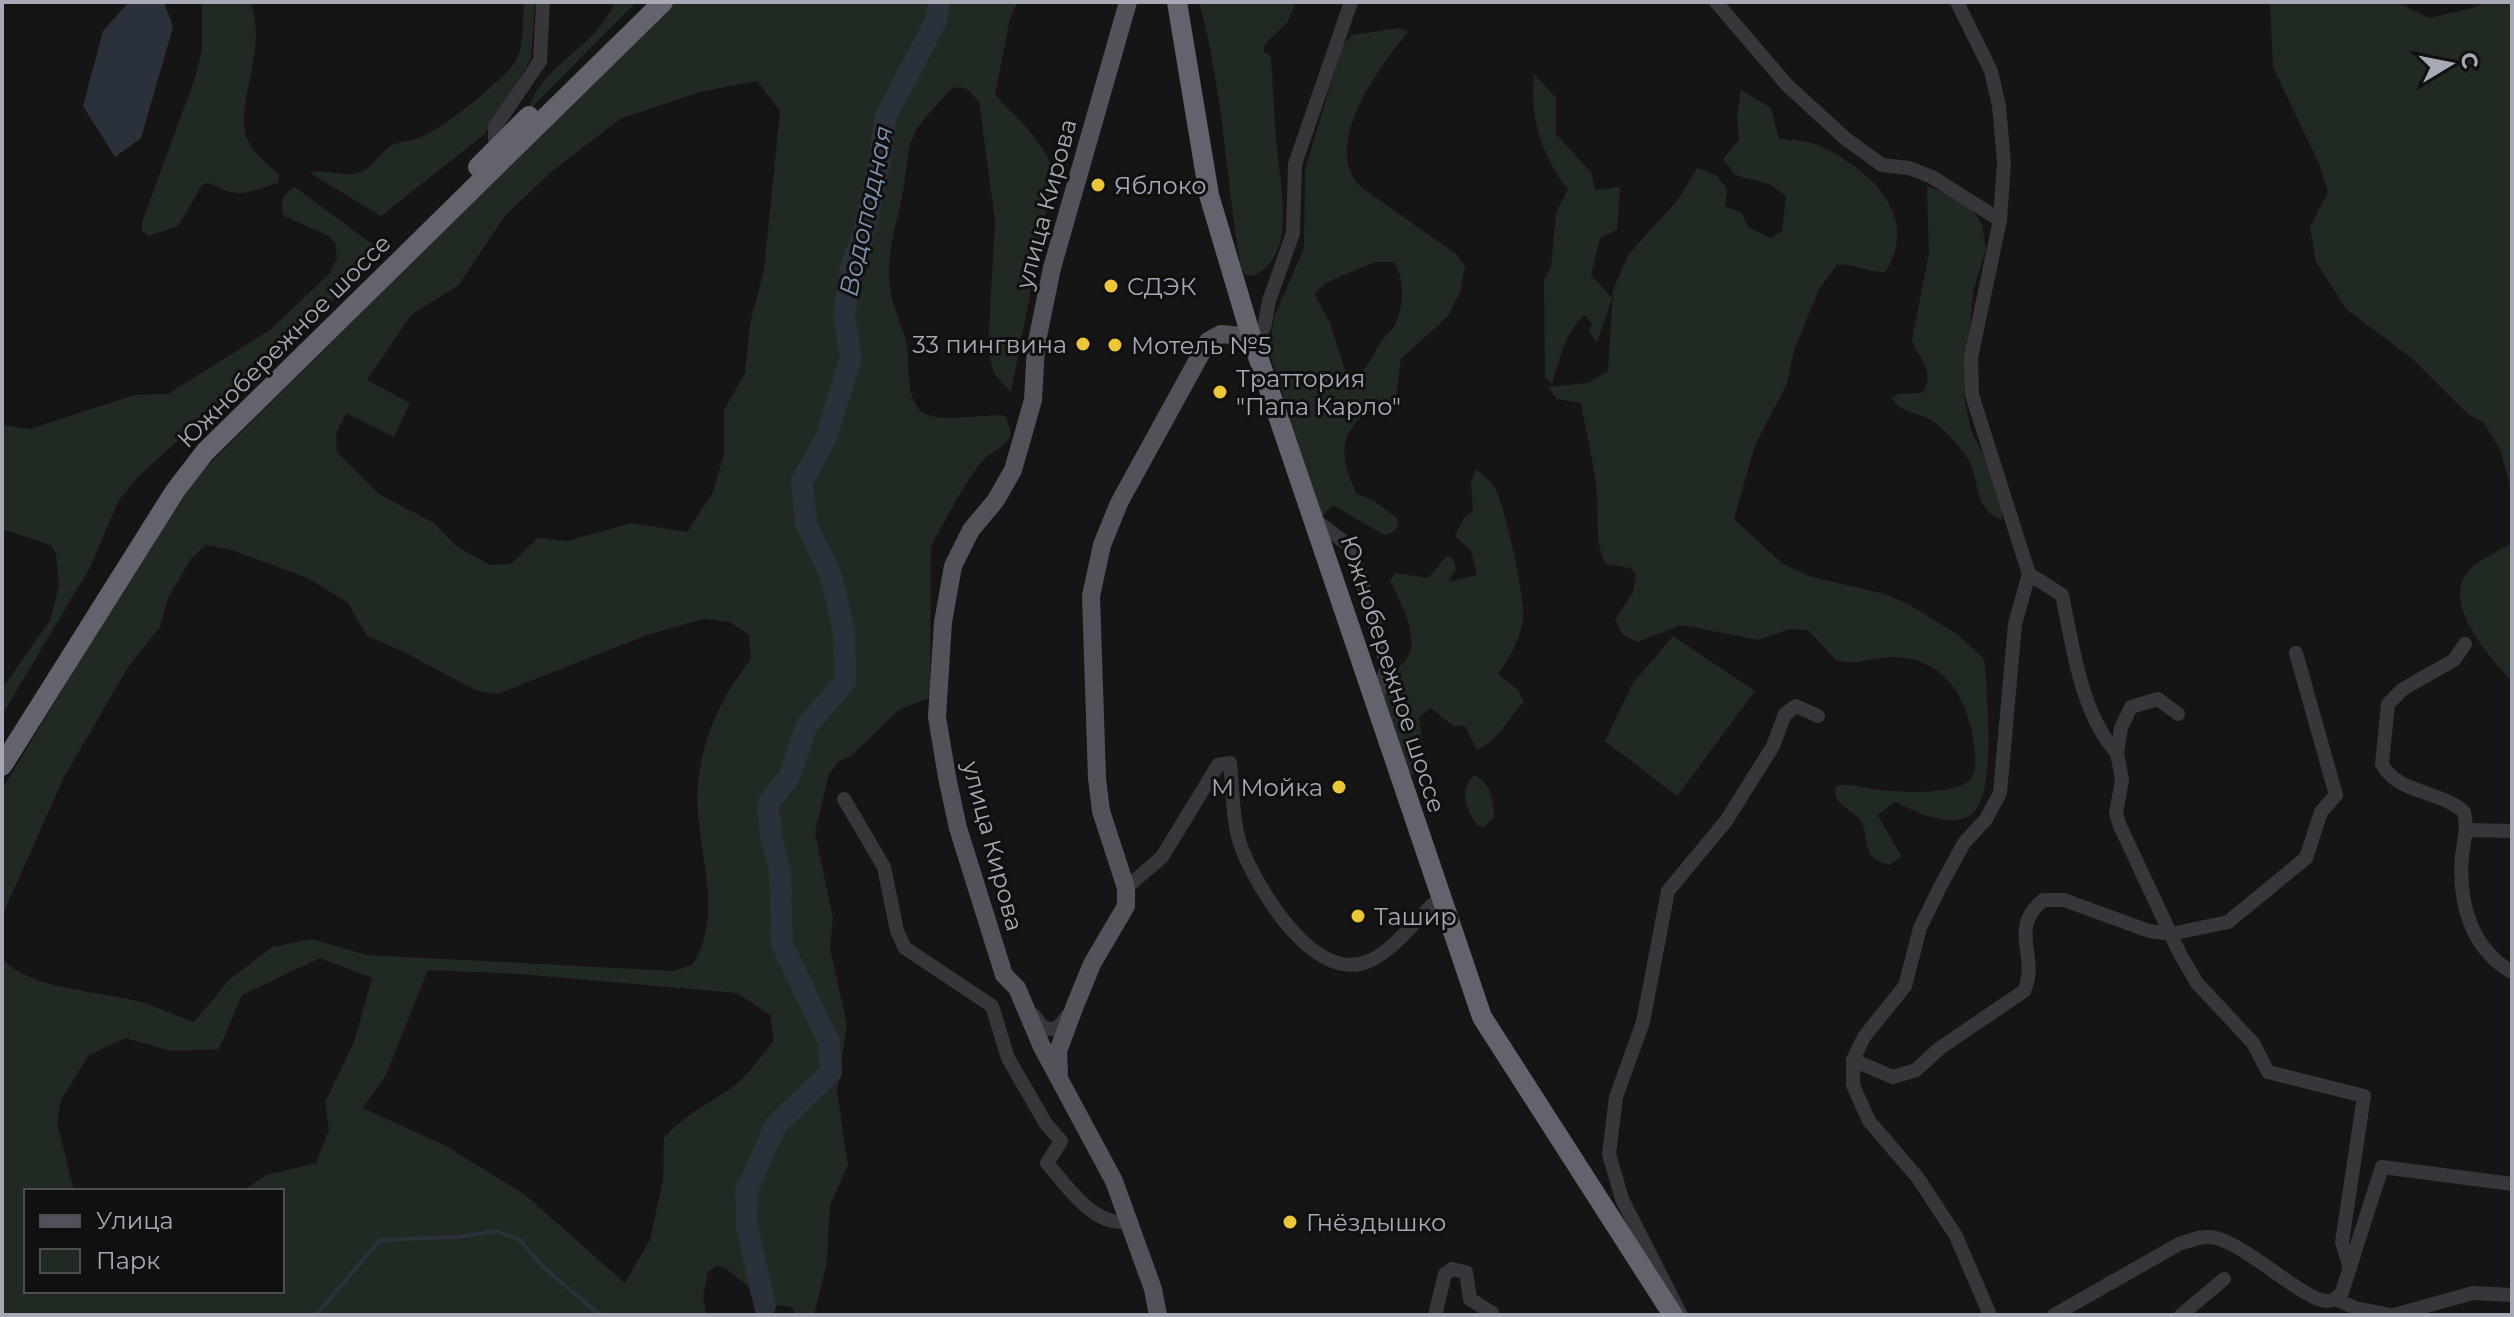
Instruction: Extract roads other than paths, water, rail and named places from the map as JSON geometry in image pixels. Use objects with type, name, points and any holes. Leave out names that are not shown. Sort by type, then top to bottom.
[{"type":"highway","name":"Южнобережное шоссе","points":[[503,151],[647,2]]},
{"type":"highway","name":"Южнобережное шоссе","points":[[2,766],[175,491],[205,452],[414,234],[663,2]]},
{"type":"highway","name":"Южнобережное шоссе","points":[[1169,2],[1199,184],[1253,333],[1396,799],[1475,1023],[1661,1315]]},
{"type":"highway","name":"Южнобережное шоссе","points":[[1177,2],[1209,195],[1376,701],[1403,792],[1482,1017],[1673,1315]]},
{"type":"highway","name":"Южнобережное шоссе","points":[[2,743],[168,480],[197,441],[293,358]]},
{"type":"main road","name":"улица Кирова","points":[[1128,2],[1117,30],[1052,268],[1036,346],[1033,400],[1013,470],[996,500],[971,530],[953,566],[943,622],[937,717],[958,828],[1004,975],[1017,988],[1059,1080],[1114,1181],[1160,1314]]},
{"type":"main road","points":[[1059,1080],[1058,1051],[1092,964],[1121,917],[1126,888],[1101,811],[1097,778],[1094,583],[1102,545],[1119,503],[1208,341],[1221,334],[1253,333]]},
{"type":"street","points":[[503,151],[495,140],[495,127],[540,61],[543,2]]},
{"type":"street","points":[[1253,333],[1269,301],[1293,233],[1295,164],[1351,2]]},
{"type":"street","points":[[1716,2],[1787,85],[1846,139],[1882,165],[1909,168],[1932,177],[2000,220]]},
{"type":"street","points":[[1957,2],[1991,71],[1999,106],[2004,163],[2000,220],[1971,358],[1972,395],[2029,574],[2015,624],[2000,793],[1986,819],[1964,843],[1940,887],[1920,928],[1905,986],[1864,1037],[1853,1060],[1853,1085],[1869,1121],[1918,1178],[1956,1236],[1990,1315]]},
{"type":"street","points":[[2029,574],[2062,595],[2088,702],[2102,736],[2117,753]]},
{"type":"street","points":[[2465,644],[2454,660],[2403,689],[2388,704],[2382,764],[2386,772],[2405,785],[2456,805],[2464,812],[2468,830],[2462,854],[2461,890],[2469,925],[2496,963],[2512,972]]},
{"type":"street","points":[[1853,1060],[1893,1077],[1916,1070],[1940,1048],[2024,991],[2030,978],[2024,928],[2030,911],[2043,900],[2064,900],[2149,931],[2171,934],[2228,922],[2306,858],[2321,812],[2336,795],[2296,653]]},
{"type":"street","points":[[2178,714],[2158,699],[2131,707],[2121,728],[2117,753],[2122,780],[2116,813],[2120,826],[2197,983],[2253,1043],[2268,1072],[2364,1096],[2342,1242],[2350,1268]]},
{"type":"street","points":[[1681,1315],[1622,1199],[1609,1154],[1616,1097],[1643,1022],[1668,891],[1726,821],[1773,746],[1785,714],[1796,706],[1818,716]]},
{"type":"street","points":[[1126,888],[1162,857],[1218,765],[1230,763],[1240,846],[1281,922],[1317,951],[1337,963],[1353,966],[1369,961],[1383,953],[1433,904]]},
{"type":"street","points":[[844,799],[884,867],[897,931],[905,948],[992,1006],[1008,1058],[1046,1124],[1061,1141],[1047,1163],[1081,1203],[1104,1219],[1129,1222]]},
{"type":"street","points":[[2468,830],[2512,831]]},
{"type":"street","points":[[1017,988],[1042,1028],[1050,1031],[1059,1028],[1076,1003]]},
{"type":"street","points":[[2336,1299],[2350,1268],[2382,1167],[2512,1184]]},
{"type":"street","points":[[2054,1315],[2179,1244],[2200,1237],[2218,1239],[2246,1252],[2325,1302],[2336,1299],[2355,1308],[2393,1315],[2473,1293],[2512,1295]]},
{"type":"street","points":[[1435,1315],[1445,1274],[1452,1269],[1466,1272],[1470,1299],[1492,1313]]},
{"type":"street","points":[[2181,1315],[2224,1279]]},
{"type":"waterway","name":"Водопадная","points":[[765,1306],[747,1227],[746,1192],[775,1126],[831,1072],[829,1042],[782,944],[780,871],[771,837],[768,804],[789,777],[807,725],[845,682],[844,631],[831,576],[806,524],[802,481],[825,440],[851,358],[844,316],[851,267],[863,236],[880,160],[885,118],[936,21],[939,2]]},
{"type":"waterway","points":[[316,1315],[380,1240],[458,1237],[496,1231],[520,1240],[543,1267],[600,1315]]},
{"type":"place","name":"Яблоко","points":[[1098,185]]},
{"type":"place","name":"СДЭК","points":[[1111,286]]},
{"type":"place","name":"33 пингвина","points":[[1083,344]]},
{"type":"place","name":"Мотель №5","points":[[1115,345]]},
{"type":"place","name":"Траттория \"Папа Карло\"","points":[[1220,392]]},
{"type":"place","name":"М Мойка","points":[[1339,787]]},
{"type":"place","name":"Ташир","points":[[1358,916]]},
{"type":"place","name":"Гнёздышко","points":[[1290,1222]]}]
